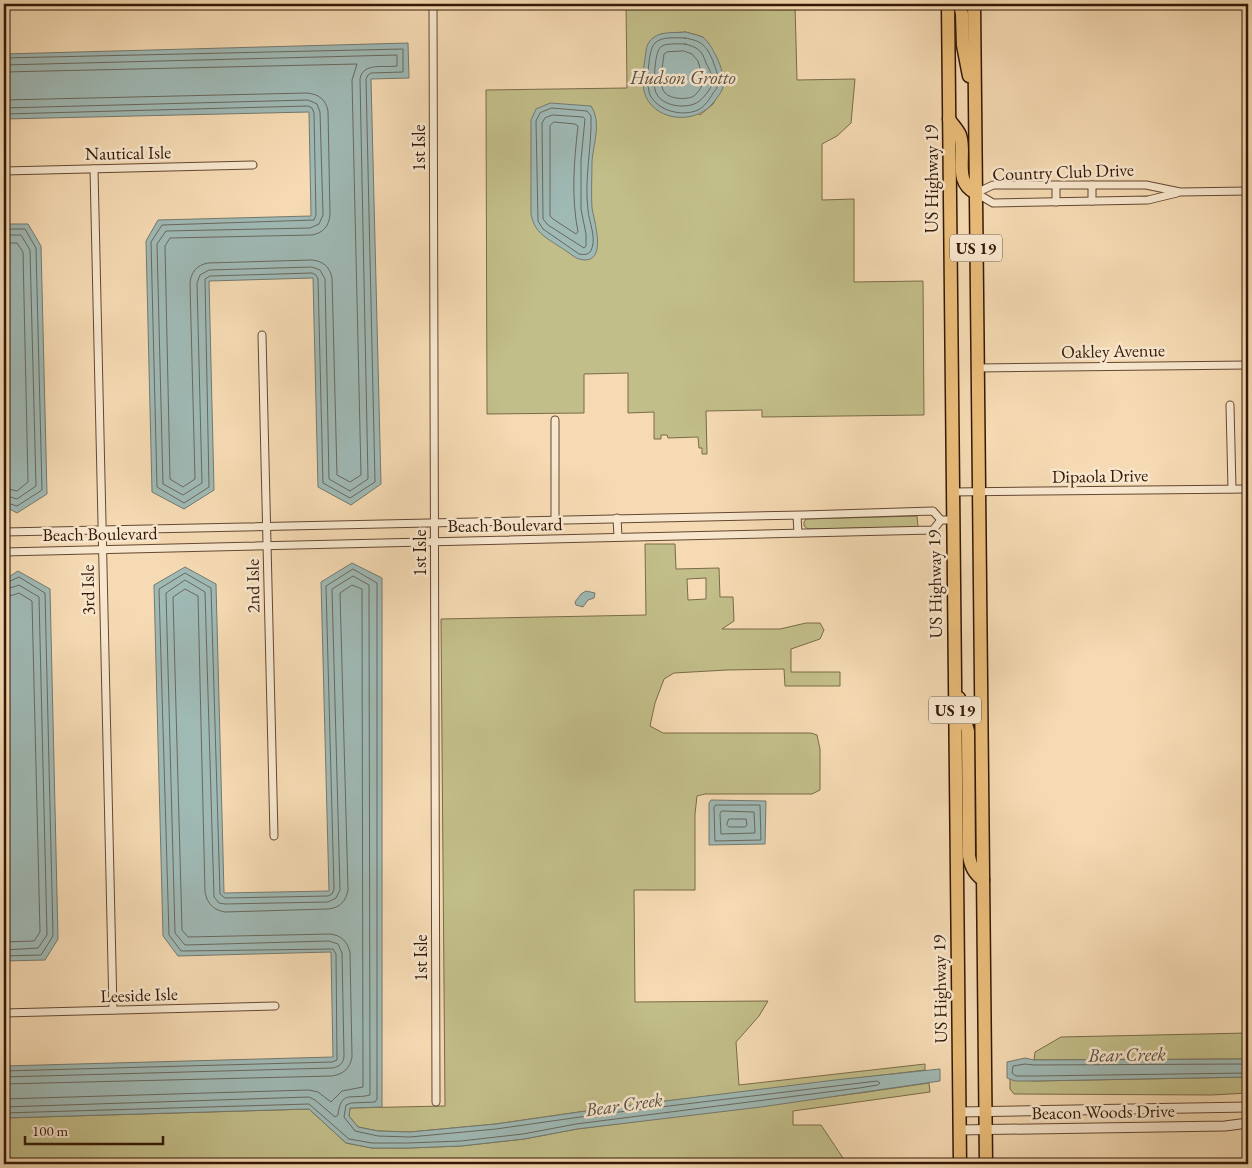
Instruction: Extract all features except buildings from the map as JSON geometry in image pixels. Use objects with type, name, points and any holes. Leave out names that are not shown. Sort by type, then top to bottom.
[{"type":"highway","name":"US Highway 19","points":[[948,4],[952,492],[947,520],[954,678],[958,1130],[960,1164]]},
{"type":"highway","points":[[960,4],[963,45],[975,101]]},
{"type":"highway","name":"US 19","points":[[974,4],[986,1164]]},
{"type":"highway","points":[[949,119],[960,136],[962,170],[965,184],[969,190],[976,193]]},
{"type":"highway","points":[[954,678],[968,731],[969,856],[971,866],[976,875],[983,880]]},
{"type":"street","name":"1st Isle","points":[[433,4],[436,1102]]},
{"type":"street","name":"Nautical Isle","points":[[4,171],[253,165]]},
{"type":"street","name":"3rd Isle","points":[[94,169],[112,1010]]},
{"type":"street","name":"Country Club Drive","points":[[976,193],[993,185],[1146,185],[1180,192],[1248,191]]},
{"type":"street","points":[[1056,186],[1056,202]]},
{"type":"street","points":[[1092,186],[1092,201]]},
{"type":"street","name":"Country Club Drive","points":[[976,193],[993,203],[1148,200],[1180,192]]},
{"type":"street","name":"2nd Isle","points":[[262,335],[274,836]]},
{"type":"street","name":"Oakley Avenue","points":[[977,368],[1248,365]]},
{"type":"street","points":[[1230,405],[1232,489]]},
{"type":"street","points":[[555,420],[555,520]]},
{"type":"street","name":"Dipaola Drive","points":[[952,492],[1248,489]]},
{"type":"street","name":"Beach Boulevard","points":[[4,532],[618,518],[797,516],[933,511],[947,520],[933,530],[4,552]]},
{"type":"street","points":[[797,516],[798,533]]},
{"type":"street","points":[[618,518],[618,538]]},
{"type":"street","name":"Leeside Isle","points":[[4,1013],[275,1006]]},
{"type":"street","name":"Beacon Woods Drive","points":[[959,1112],[1248,1107]]},
{"type":"street","name":"Beacon Woods Drive","points":[[958,1130],[1225,1126],[1248,1123]]},
{"type":"shaded area","points":[[626,4],[795,4],[797,80],[855,79],[851,123],[837,136],[822,144],[822,200],[854,199],[854,282],[923,281],[924,415],[762,417],[762,410],[706,411],[707,454],[702,454],[702,448],[699,448],[698,437],[668,438],[667,435],[661,435],[661,439],[654,439],[654,412],[628,413],[628,373],[584,374],[584,413],[487,414],[486,90],[627,88]],"holes":[[[686,32],[703,37],[723,87],[713,104],[700,115],[661,34]]]},
{"type":"shaded area","points":[[917,516],[918,527],[808,529],[804,526],[806,519]]},
{"type":"shaded area","points":[[645,544],[675,544],[676,569],[719,568],[720,597],[733,597],[734,621],[722,629],[780,629],[806,623],[820,623],[824,630],[820,639],[791,649],[791,672],[840,672],[840,686],[785,686],[784,669],[674,673],[664,679],[655,703],[650,726],[663,733],[811,733],[817,735],[820,749],[820,790],[812,794],[705,794],[697,796],[695,814],[695,890],[634,890],[635,1002],[768,1001],[759,1016],[736,1042],[739,1085],[925,1064],[925,1070],[593,1110],[496,1124],[410,1132],[378,1131],[358,1127],[349,1116],[350,1108],[445,1106],[441,619],[646,615]],"holes":[[[706,578],[706,599],[688,600],[687,579]]]},
{"type":"shaded area","points":[[1248,1033],[1248,1059],[1034,1060],[1035,1052],[1061,1037]]},
{"type":"shaded area","points":[[1248,1077],[1248,1093],[1212,1095],[1014,1094],[1010,1089],[1010,1079],[1034,1081]]},
{"type":"shaded area","points":[[929,1083],[930,1092],[793,1111],[793,1125],[821,1125],[847,1164],[4,1164],[4,1118],[309,1109],[346,1143],[372,1148],[461,1146]]},
{"type":"water","name":"Hudson Grotto","points":[[686,32],[702,37],[708,42],[721,68],[724,82],[720,93],[706,110],[687,117],[678,117],[659,111],[652,105],[644,93],[643,73],[647,47],[651,40],[664,33]]},
{"type":"water","points":[[408,43],[409,78],[371,79],[381,484],[351,505],[318,487],[313,278],[209,281],[214,490],[184,509],[152,492],[146,241],[158,220],[311,216],[309,112],[4,119],[4,54]]},
{"type":"water","points":[[550,103],[591,106],[596,119],[592,162],[592,208],[597,232],[597,250],[594,256],[588,260],[577,258],[550,240],[538,230],[532,220],[531,120],[536,109]]},
{"type":"water","points":[[4,224],[28,224],[41,246],[47,494],[17,513],[4,506]]},
{"type":"water","points":[[352,563],[382,578],[382,1107],[350,1108],[349,1116],[358,1127],[378,1131],[410,1132],[496,1124],[835,1080],[940,1069],[940,1081],[761,1107],[577,1129],[524,1139],[461,1146],[372,1148],[346,1143],[309,1109],[4,1118],[4,1066],[333,1057],[331,952],[178,956],[163,936],[154,585],[185,567],[216,584],[224,893],[329,891],[321,582]]},
{"type":"water","points":[[18,571],[50,589],[58,939],[45,960],[4,961],[4,580]]},
{"type":"water","points":[[586,591],[595,593],[594,598],[588,600],[583,607],[576,605],[575,602]]},
{"type":"water","points":[[711,800],[766,801],[765,844],[709,845],[709,803]]},
{"type":"water","points":[[1025,1058],[1034,1060],[1248,1059],[1248,1077],[1034,1081],[1015,1081],[1007,1078],[1007,1062]]},
{"type":"water label","name":"Bear Creek","points":[[1127,1054]]},
{"type":"water label","name":"Bear Creek","points":[[624,1104]]}]
